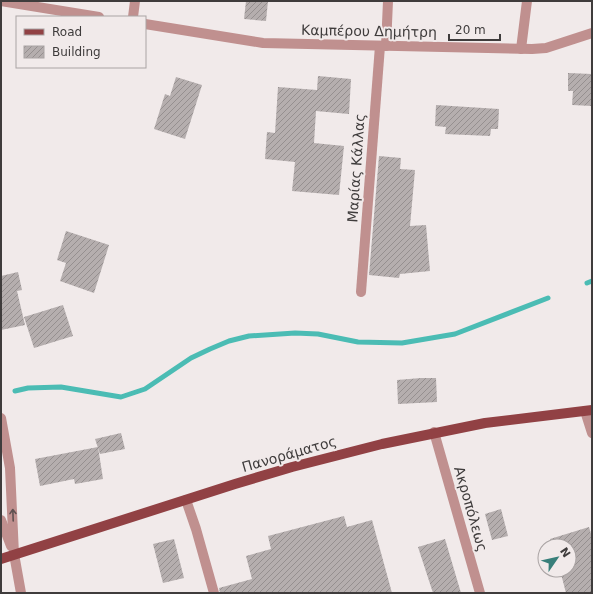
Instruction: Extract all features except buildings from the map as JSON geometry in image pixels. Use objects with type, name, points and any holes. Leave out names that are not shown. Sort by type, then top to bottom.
[{"type":"main road","name":"Πανοράματος","points":[[1,559],[292,467],[382,444],[434,432],[508,420],[589,410]]},
{"type":"street","points":[[1,1],[93,16]]},
{"type":"street","points":[[133,16],[135,1]]},
{"type":"street","name":"Μαρίας Κάλλας","points":[[361,292],[388,1]]},
{"type":"street","points":[[522,49],[527,1]]},
{"type":"street","name":"Καμπέρου Δημήτρη","points":[[146,24],[263,43],[522,49],[546,48],[592,33]]},
{"type":"street","points":[[589,410],[592,433]]},
{"type":"street","points":[[1,418],[10,468],[14,554],[21,593]]},
{"type":"street","name":"Ακροπόλεως","points":[[434,432],[480,593]]},
{"type":"street","points":[[186,500],[196,529],[214,593]]},
{"type":"street","points":[[1,520],[14,554]]},
{"type":"waterway","points":[[587,283],[592,281]]},
{"type":"waterway","points":[[15,391],[28,388],[61,387],[121,397],[145,389],[191,358],[229,341],[249,336],[295,333],[318,334],[358,342],[402,343],[455,334],[548,298]]}]
